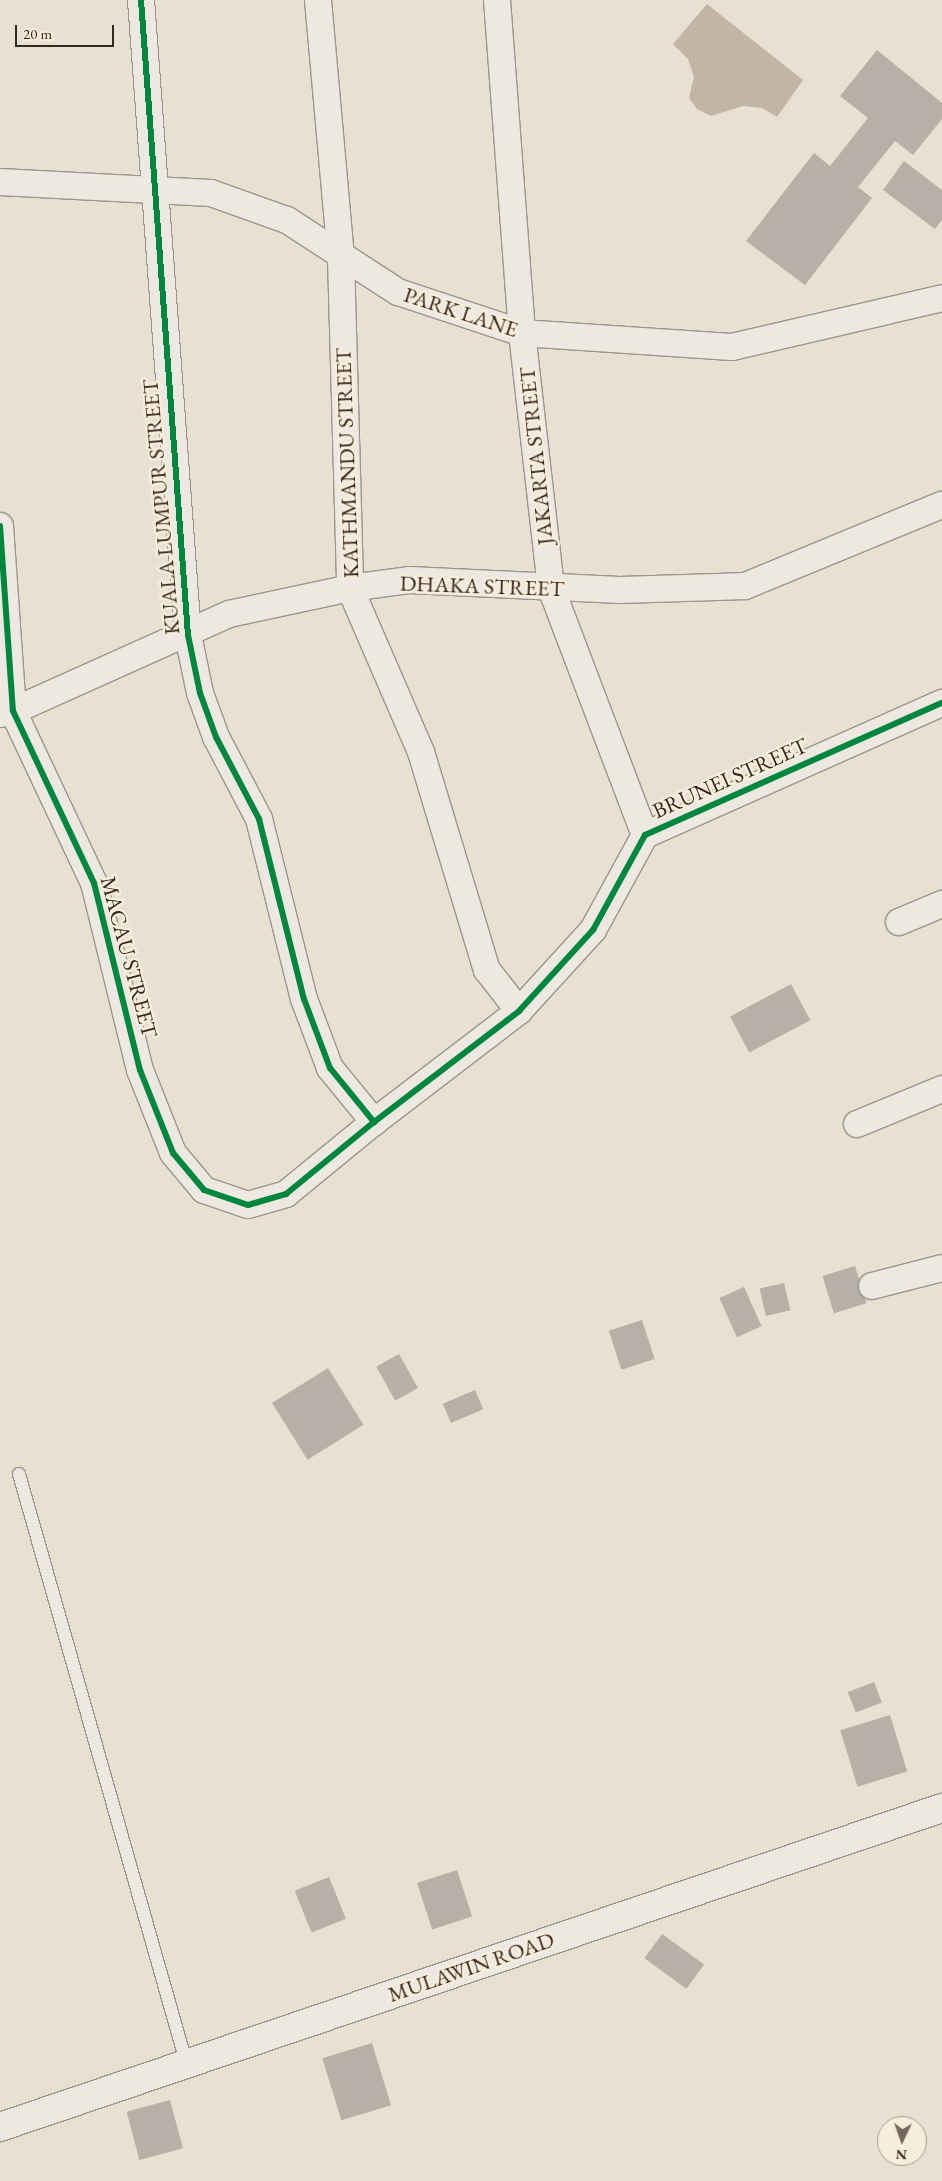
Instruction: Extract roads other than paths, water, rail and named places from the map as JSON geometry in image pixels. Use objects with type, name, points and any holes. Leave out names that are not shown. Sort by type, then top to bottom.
[{"type":"main road","name":"MULAWIN ROAD","points":[[0,2127],[186,2062],[942,1808]]},
{"type":"street","name":"KUALA LUMPUR STREET","points":[[141,0],[188,634],[200,693],[216,737],[259,819],[304,999],[330,1068],[374,1122]]},
{"type":"street","name":"KATHMANDU STREET","points":[[318,0],[341,258],[350,588],[421,752],[486,970],[519,1012]]},
{"type":"street","name":"JAKARTA STREET","points":[[497,0],[522,333],[551,588],[645,835]]},
{"type":"street","name":"PARK LANE","points":[[0,182],[211,193],[287,220],[341,258],[398,292],[522,333],[732,347],[942,298]]},
{"type":"street","name":"DHAKA STREET","points":[[7,713],[188,634],[229,614],[350,588],[410,580],[620,590],[745,586],[942,505]]},
{"type":"street","name":"MACAU STREET","points":[[0,526],[7,713],[94,883],[140,1070],[173,1153],[204,1190],[248,1205],[286,1194]]},
{"type":"street","name":"BRUNEI STREET","points":[[286,1194],[374,1122],[519,1012],[593,930],[645,835],[942,703]]},
{"type":"street","points":[[899,922],[942,904]]},
{"type":"street","points":[[857,1124],[942,1089]]},
{"type":"street","points":[[872,1286],[942,1268]]},
{"type":"lane","points":[[19,1474],[186,2062]]}]
